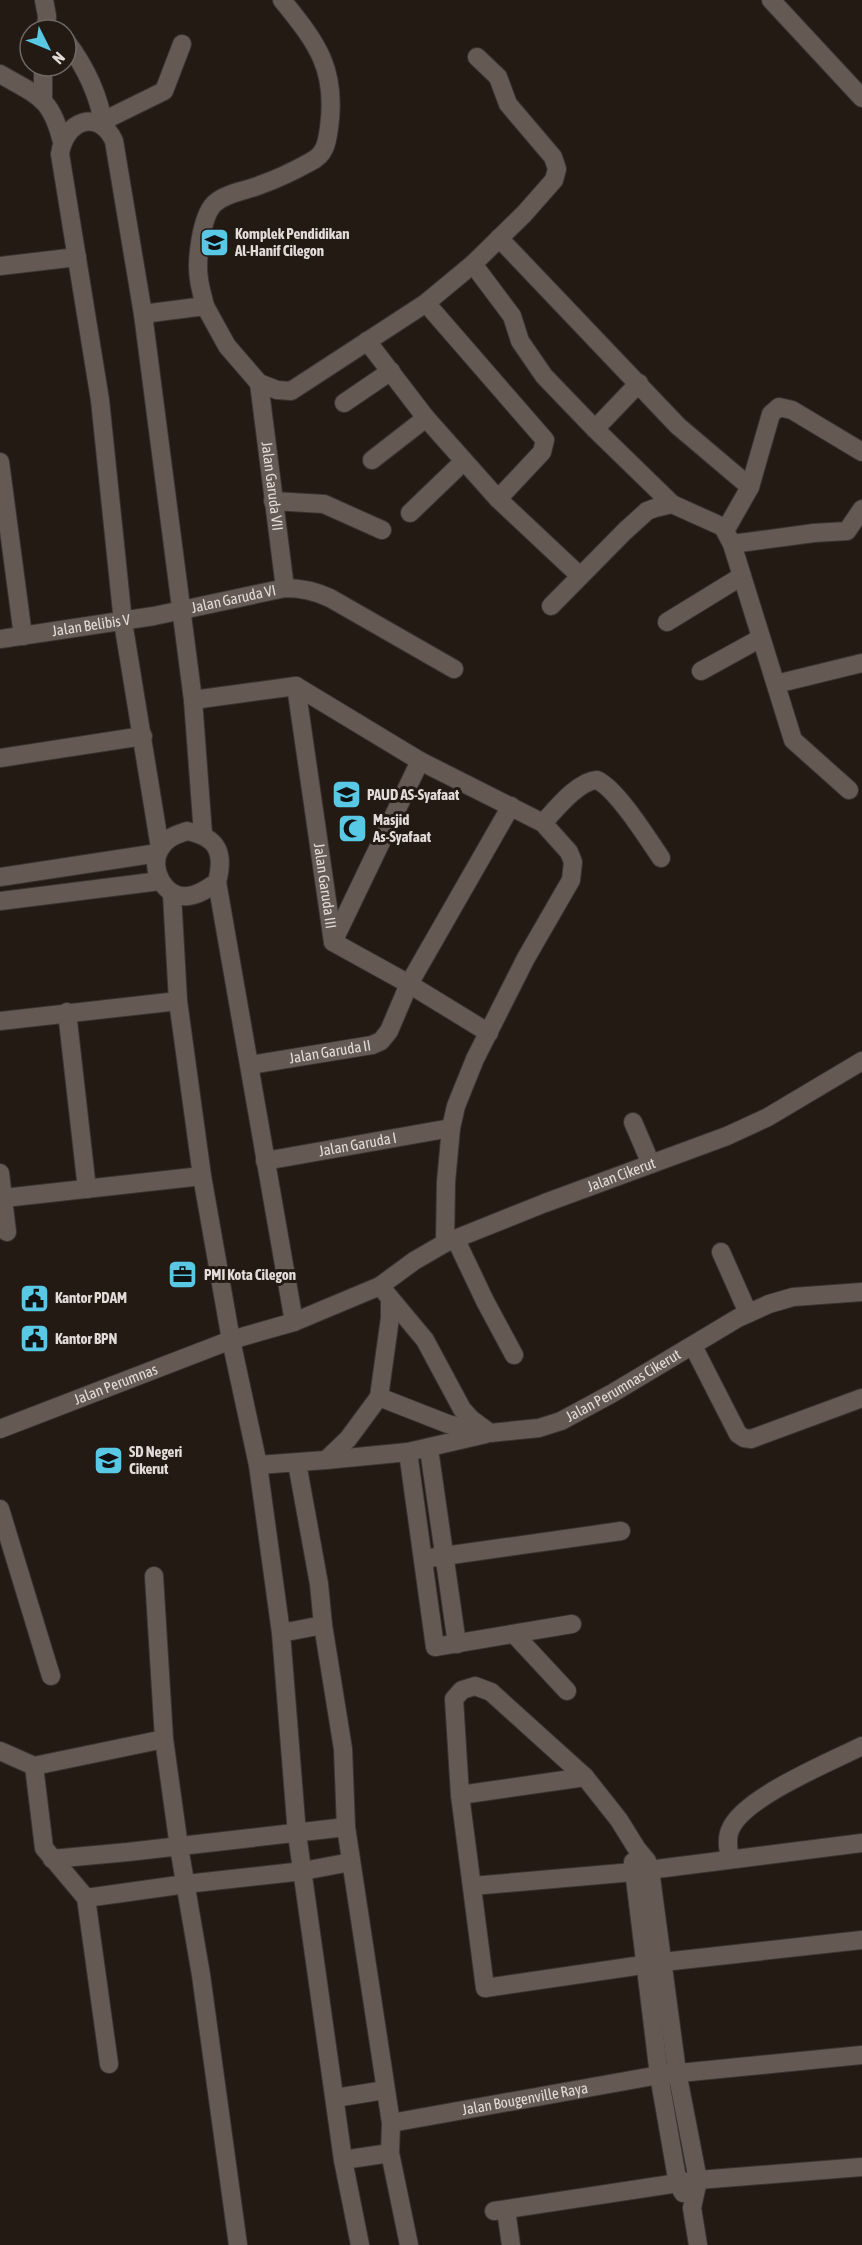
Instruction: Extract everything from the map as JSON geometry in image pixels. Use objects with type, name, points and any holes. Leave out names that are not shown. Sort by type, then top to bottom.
[{"type":"street","points":[[282,0],[296,17],[325,62],[332,104],[325,149],[313,161],[260,186],[214,204],[207,216],[200,244],[199,277],[205,306],[227,346],[259,383],[277,390],[298,389],[426,303],[473,264],[554,180],[557,169],[553,157],[508,104],[498,77],[477,57]]},
{"type":"street","points":[[771,0],[862,98]]},
{"type":"street","points":[[182,44],[164,91],[103,124],[87,122],[76,125],[67,132],[60,154],[100,400],[123,622],[143,736],[159,851],[156,867],[166,887],[178,1001],[202,1176],[231,1340],[258,1465],[281,1633],[297,1834],[343,2160],[360,2245]]},
{"type":"street","points":[[78,59],[86,71],[103,124],[114,141],[143,314],[193,700],[203,834]]},
{"type":"street","points":[[0,74],[43,99]]},
{"type":"street","points":[[43,78],[43,99],[57,124],[62,142]]},
{"type":"street","points":[[499,238],[678,426],[750,487]]},
{"type":"street","points":[[0,266],[77,257]]},
{"type":"street","points":[[473,264],[512,316],[520,341],[544,376],[672,504],[723,527],[732,544],[793,740],[849,790]]},
{"type":"street","points":[[426,303],[545,440],[542,452],[498,499]]},
{"type":"street","points":[[143,314],[205,306]]},
{"type":"street","points":[[367,341],[426,418],[498,499],[580,576]]},
{"type":"street","points":[[344,403],[391,371]]},
{"type":"street","name":"Jalan Garuda VII","points":[[259,383],[285,588]]},
{"type":"street","points":[[595,429],[639,383]]},
{"type":"street","points":[[723,527],[732,521],[750,487],[771,414],[779,407],[792,410],[862,452]]},
{"type":"street","points":[[372,460],[426,418]]},
{"type":"street","points":[[410,513],[464,461]]},
{"type":"street","points":[[0,462],[5,536],[23,636]]},
{"type":"street","points":[[273,501],[324,504],[382,530]]},
{"type":"street","points":[[551,606],[647,511],[672,504]]},
{"type":"street","points":[[732,544],[847,531],[862,508]]},
{"type":"street","points":[[667,622],[742,576]]},
{"type":"street","name":"Jalan Garuda VI","points":[[181,610],[285,588],[317,591],[454,669]]},
{"type":"street","name":"Jalan Belibis V","points":[[0,639],[123,622],[181,610]]},
{"type":"street","points":[[700,671],[761,638]]},
{"type":"street","points":[[776,684],[862,663]]},
{"type":"street","points":[[193,700],[296,686],[420,761],[543,823],[569,852],[573,862],[571,880],[526,958],[489,1033],[464,1086],[451,1128],[446,1182],[451,1241],[514,1355]]},
{"type":"street","name":"Jalan Garuda III","points":[[296,686],[333,942],[409,984],[489,1033]]},
{"type":"street","points":[[0,758],[143,736]]},
{"type":"street","points":[[333,942],[420,761]]},
{"type":"street","points":[[543,823],[567,796],[588,782],[597,780],[606,785],[661,858]]},
{"type":"street","name":"Jalan Garuda II","points":[[250,1065],[377,1043],[389,1031],[409,984],[510,806]]},
{"type":"street","points":[[0,877],[159,851],[171,836],[186,831],[203,834],[217,846],[222,864],[218,882],[294,1322]]},
{"type":"street","points":[[0,901],[166,887],[186,897],[201,892],[218,882]]},
{"type":"street","points":[[0,1021],[178,1001]]},
{"type":"street","points":[[67,1012],[87,1189]]},
{"type":"street","name":"Jalan Cikerut","points":[[294,1322],[385,1292],[414,1261],[451,1241],[545,1203],[728,1136],[758,1122],[862,1061]]},
{"type":"street","points":[[633,1122],[651,1164]]},
{"type":"street","name":"Jalan Garuda I","points":[[265,1161],[451,1128]]},
{"type":"street","points":[[0,1173],[7,1232]]},
{"type":"street","points":[[4,1198],[202,1176]]},
{"type":"street","points":[[721,1252],[748,1313]]},
{"type":"street","points":[[326,1460],[348,1439],[379,1397],[390,1318],[385,1292]]},
{"type":"street","points":[[385,1292],[425,1340],[462,1409],[490,1433]]},
{"type":"street","name":"Jalan Perumnas Cikerut","points":[[379,1397],[448,1424],[490,1433],[539,1428],[561,1420],[611,1394],[748,1313],[793,1297],[862,1292]]},
{"type":"street","name":"Jalan Perumnas","points":[[0,1429],[231,1340],[294,1322]]},
{"type":"street","points":[[693,1346],[738,1434],[744,1438],[751,1439],[862,1398]]},
{"type":"street","points":[[258,1465],[408,1452],[429,1449],[490,1433]]},
{"type":"street","points":[[429,1449],[457,1644]]},
{"type":"street","points":[[408,1452],[435,1647],[572,1624]]},
{"type":"street","points":[[297,1463],[319,1584],[323,1625],[343,1749],[346,1827],[391,2123],[390,2153],[408,2245]]},
{"type":"street","points":[[0,1509],[51,1676]]},
{"type":"street","points":[[423,1559],[621,1531]]},
{"type":"street","points":[[154,1576],[164,1739],[178,1847],[201,1974],[238,2245]]},
{"type":"street","points":[[281,1633],[323,1625]]},
{"type":"street","points":[[513,1634],[567,1691]]},
{"type":"street","points":[[692,2208],[698,2180],[654,1963],[642,1871],[633,1860],[637,1849],[607,1802],[585,1777],[491,1692],[475,1686],[462,1690],[454,1699],[460,1795],[472,1886],[478,1989],[654,1963],[862,1941]]},
{"type":"street","points":[[0,1751],[34,1766],[164,1739]]},
{"type":"street","points":[[730,1859],[728,1849],[730,1829],[737,1817],[756,1800],[862,1746]]},
{"type":"street","points":[[34,1766],[44,1848],[86,1899],[109,2064]]},
{"type":"street","points":[[460,1795],[585,1777]]},
{"type":"street","points":[[52,1859],[346,1827]]},
{"type":"street","points":[[472,1886],[642,1871],[862,1843]]},
{"type":"street","points":[[86,1899],[186,1884],[303,1871],[351,1862]]},
{"type":"street","points":[[654,1963],[659,2074],[678,2184],[692,2208],[698,2245]]},
{"type":"street","name":"Jalan Bougenville Raya","points":[[391,2123],[659,2074],[862,2055]]},
{"type":"street","points":[[335,2098],[385,2090]]},
{"type":"street","points":[[343,2160],[390,2153]]},
{"type":"street","points":[[511,2245],[500,2211],[698,2180],[862,2167]]},
{"type":"place","name":"Komplek Pendidikan Al-Hanif Cilegon","points":[[214,243]]},
{"type":"place","name":"PAUD AS-Syafaat","points":[[346,795]]},
{"type":"place","name":"Masjid As-Syafaat","points":[[352,829]]},
{"type":"place","name":"PMI Kota Cilegon","points":[[183,1275]]},
{"type":"place","name":"Kantor PDAM","points":[[34,1298]]},
{"type":"place","name":"Kantor BPN","points":[[34,1339]]},
{"type":"place","name":"SD Negeri Cikerut","points":[[108,1461]]}]
